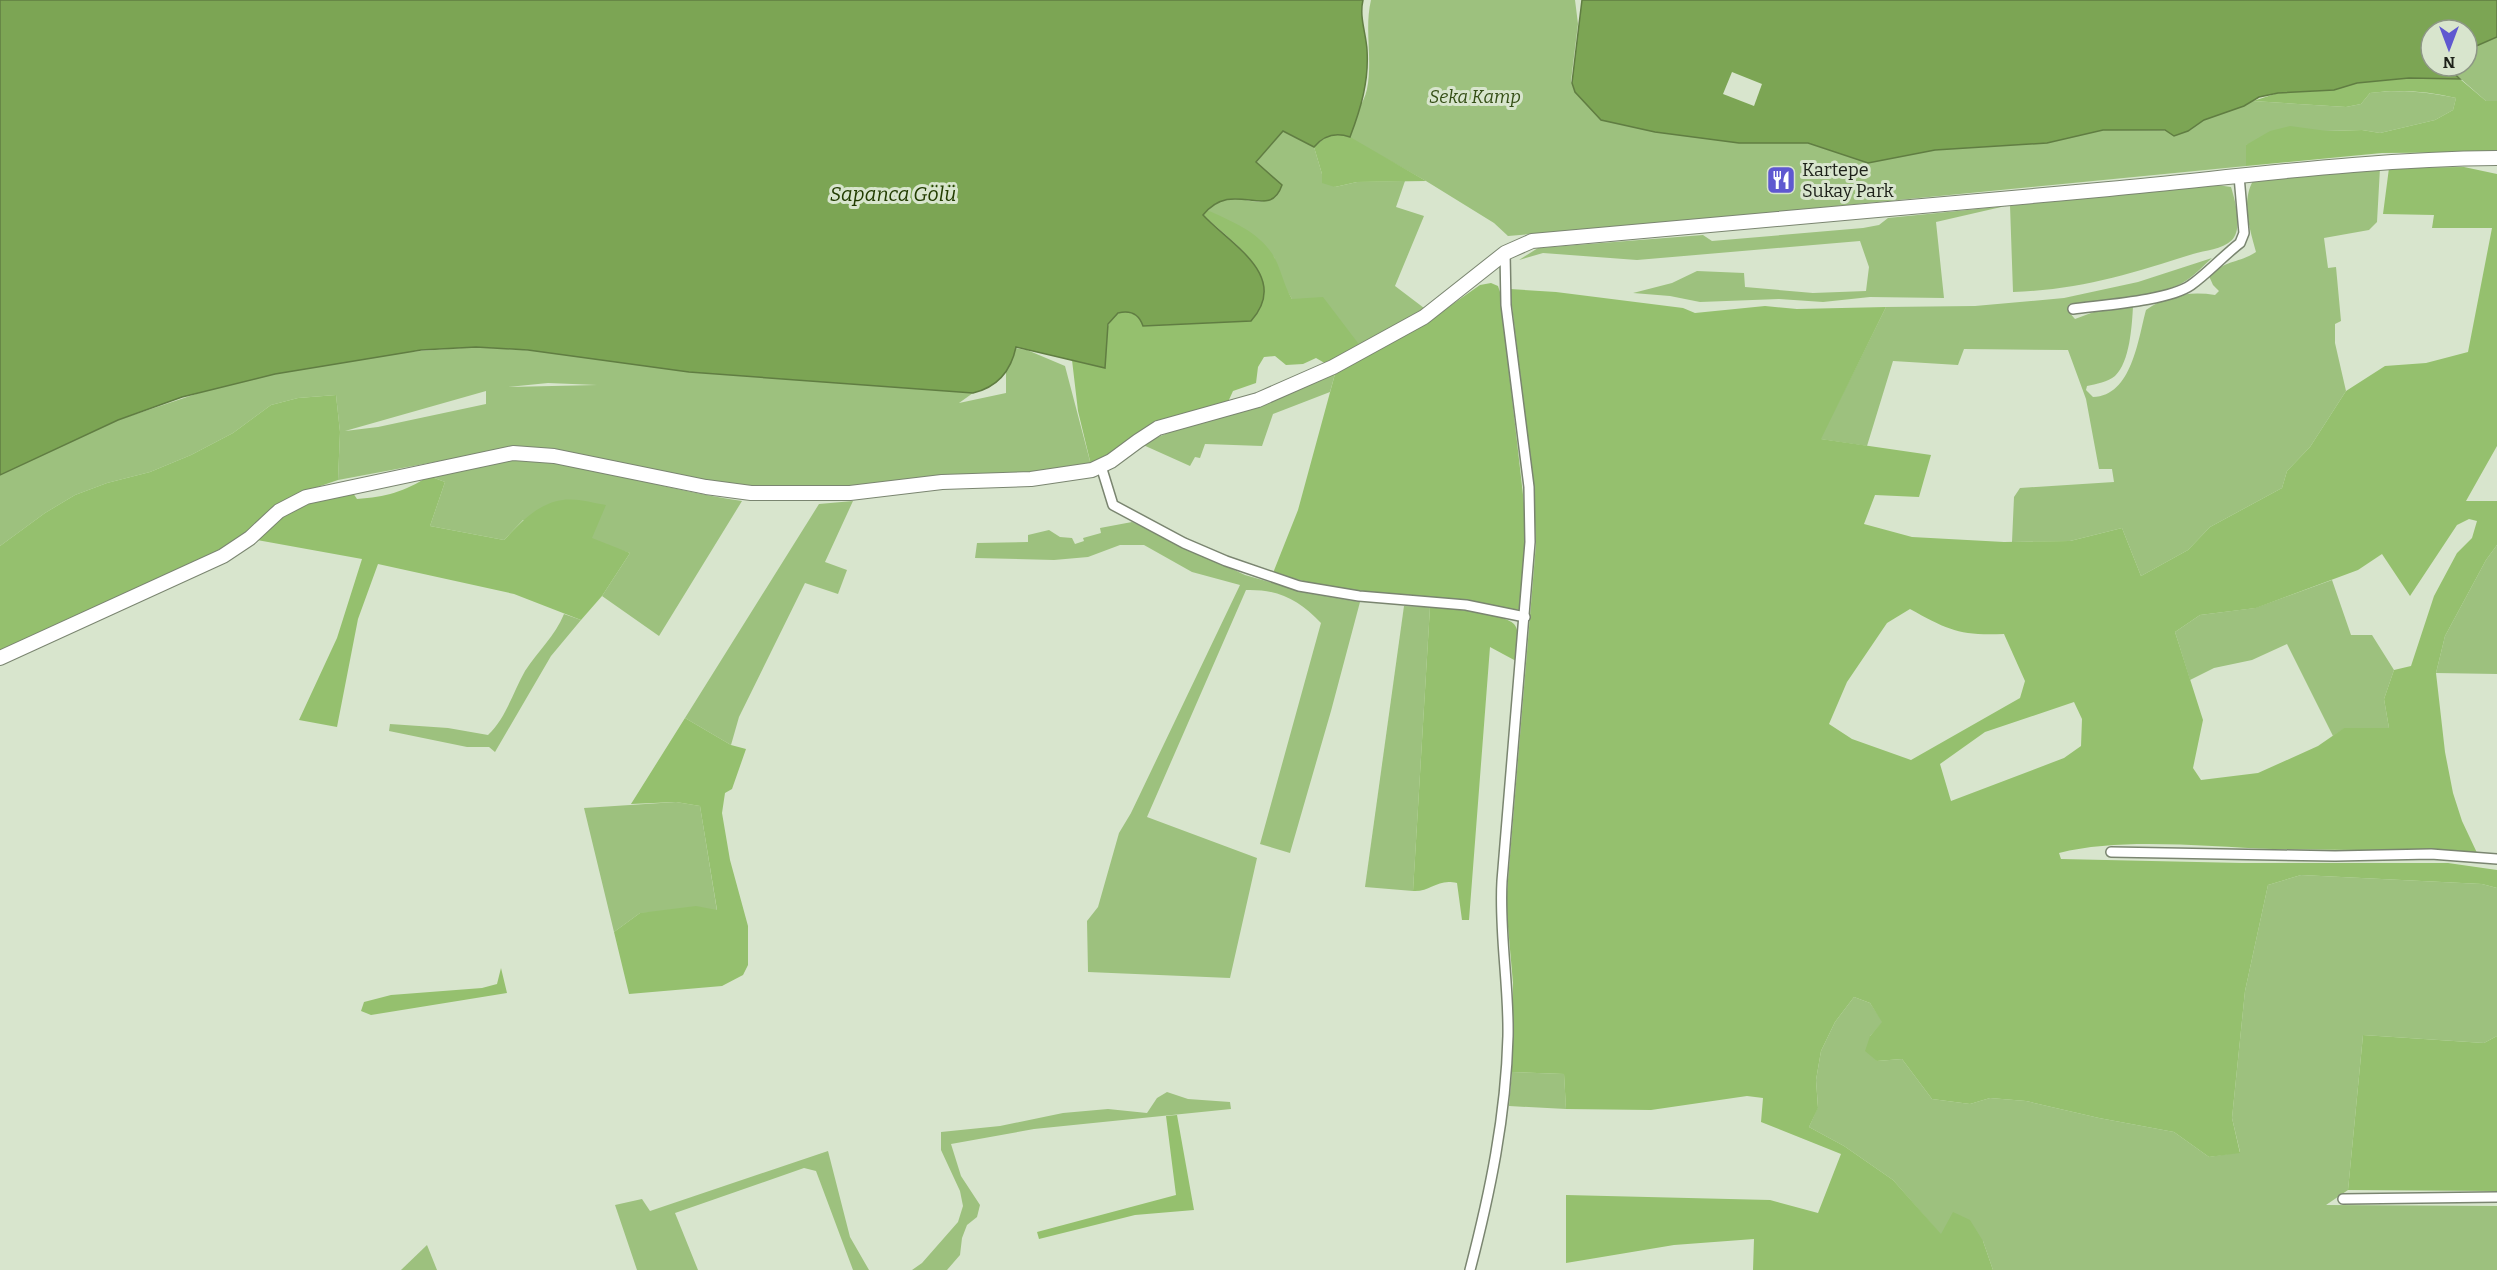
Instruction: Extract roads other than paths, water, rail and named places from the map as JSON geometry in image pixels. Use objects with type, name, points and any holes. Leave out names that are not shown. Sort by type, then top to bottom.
[{"type":"street","points":[[0,658],[223,556],[250,538],[279,511],[298,500],[513,453],[554,456],[706,487],[751,493],[855,492],[942,482],[1041,478],[1072,474],[1101,466],[1158,428],[1258,400],[1324,371],[1379,343],[1445,303],[1505,252],[1532,241],[2386,161],[2497,158]]},
{"type":"street","points":[[2073,309],[2142,299],[2190,286],[2240,243],[2244,233],[2239,176]]},
{"type":"street","points":[[1470,1270],[1492,1183],[1506,1075],[1508,1005],[1501,905],[1525,617],[1530,509],[1506,305],[1505,252]]},
{"type":"street","points":[[1101,466],[1113,505],[1184,543],[1252,571],[1329,592],[1466,605],[1525,617]]},
{"type":"street","points":[[2111,852],[2335,856],[2431,854],[2497,859]]},
{"type":"street","points":[[2343,1199],[2497,1197]]},
{"type":"water","name":"Sapanca Gölü","points":[[0,0],[1363,0],[1367,73],[1358,116],[1350,137],[1330,136],[1314,147],[1283,131],[1256,162],[1282,185],[1276,196],[1269,200],[1259,201],[1227,200],[1215,204],[1203,215],[1241,249],[1261,275],[1264,290],[1262,305],[1251,321],[1143,326],[1134,314],[1118,313],[1108,324],[1105,368],[1016,347],[1011,363],[1002,377],[990,387],[973,393],[689,372],[528,350],[476,347],[421,350],[275,374],[182,397],[118,420],[0,475]]},
{"type":"water","points":[[1582,0],[2497,0],[2497,37],[2479,45],[2479,18],[2419,18],[2419,78],[2460,79],[2409,78],[2357,83],[2334,90],[2278,93],[2259,97],[2244,106],[2204,120],[2188,131],[2174,136],[2165,130],[2103,130],[2047,143],[1935,150],[1868,163],[1808,143],[1739,143],[1655,132],[1601,120],[1575,92],[1572,83]]},
{"type":"place","name":"Kartepe Sukay Park","points":[[1781,180]]},
{"type":"park label","name":"Seka Kamp","points":[[1475,97]]}]
